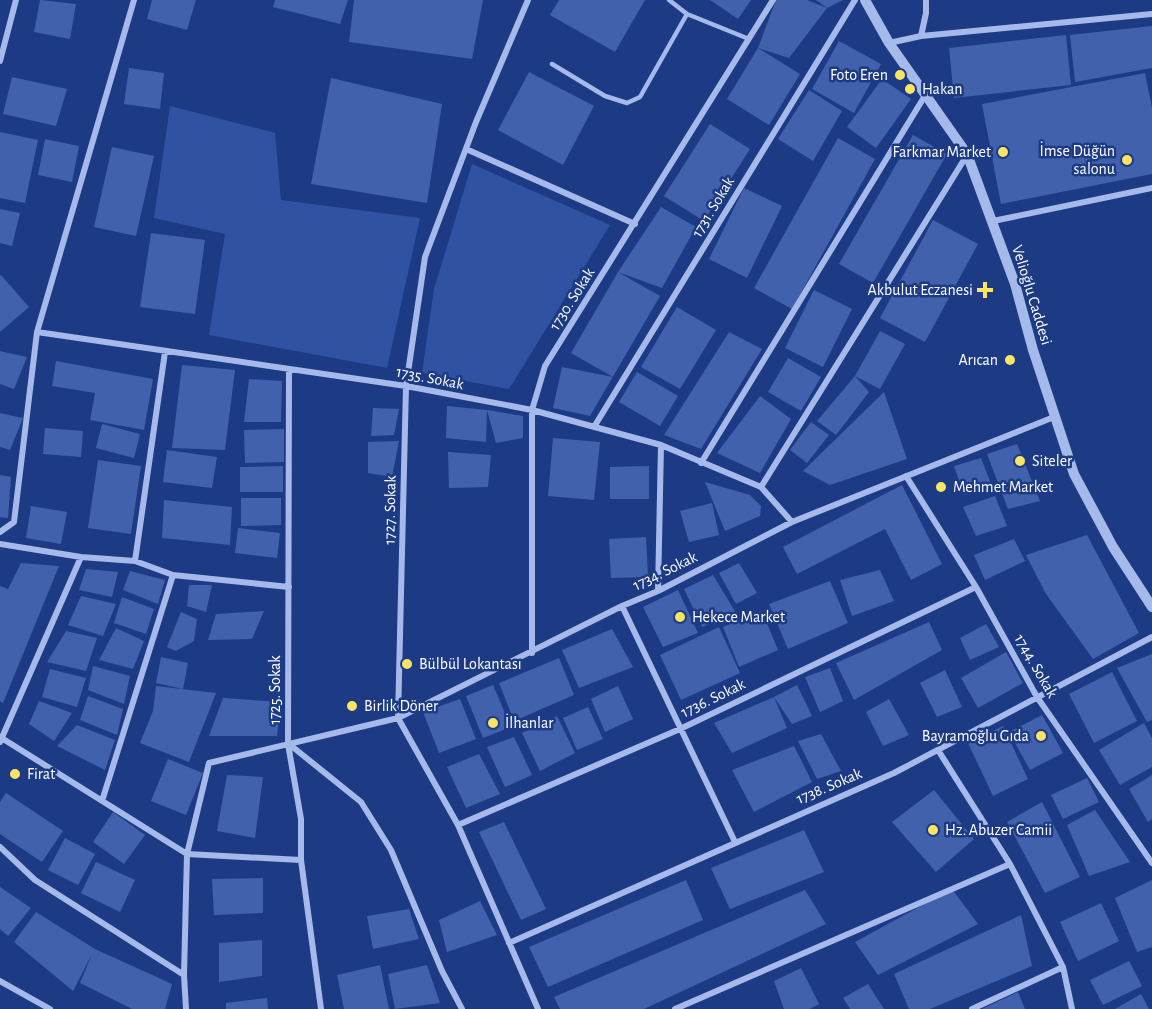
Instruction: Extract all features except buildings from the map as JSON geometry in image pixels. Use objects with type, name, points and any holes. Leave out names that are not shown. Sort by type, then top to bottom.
[{"type":"street","points":[[0,61],[16,0]]},
{"type":"street","points":[[0,532],[14,522],[37,332],[134,0]]},
{"type":"street","name":"1727. Sokak","points":[[398,718],[406,386],[425,257],[466,149],[528,0]]},
{"type":"street","name":"1730. Sokak","points":[[532,653],[532,410],[545,366],[773,0]]},
{"type":"street","name":"1731. Sokak","points":[[594,428],[855,0]]},
{"type":"street","name":"Velioğlu Caddesi","points":[[865,0],[889,43],[967,154],[1015,284],[1054,417],[1074,474],[1113,546],[1149,596],[1152,607]]},
{"type":"street","points":[[921,36],[926,0]]},
{"type":"street","points":[[889,43],[921,36],[1152,14]]},
{"type":"street","points":[[701,463],[926,94]]},
{"type":"street","points":[[466,149],[635,224]]},
{"type":"street","points":[[761,487],[967,154]]},
{"type":"street","points":[[993,220],[1152,188]]},
{"type":"street","name":"1735. Sokak","points":[[37,332],[406,386],[532,410],[661,445],[761,487],[792,522]]},
{"type":"street","points":[[135,561],[165,352]]},
{"type":"street","name":"1725. Sokak","points":[[289,369],[288,744],[301,819],[301,860],[321,1009]]},
{"type":"street","name":"1734. Sokak","points":[[187,854],[209,763],[398,718],[622,606],[658,591],[792,522],[1054,417]]},
{"type":"street","points":[[658,591],[661,445]]},
{"type":"street","name":"1744. Sokak","points":[[906,476],[976,587],[1037,697],[1152,863]]},
{"type":"street","points":[[0,544],[81,557],[135,561],[172,575],[289,587]]},
{"type":"street","points":[[81,557],[1,739],[187,854],[301,860]]},
{"type":"street","points":[[102,801],[172,575]]},
{"type":"street","name":"1736. Sokak","points":[[458,825],[680,729],[976,587]]},
{"type":"street","points":[[622,606],[735,842]]},
{"type":"street","name":"1738. Sokak","points":[[509,943],[894,773],[1152,637]]},
{"type":"street","points":[[398,718],[458,825],[538,1009]]},
{"type":"street","points":[[288,744],[361,802],[391,850],[442,971],[462,1009]]},
{"type":"street","points":[[938,750],[1010,864],[1063,967],[1072,1009]]},
{"type":"street","points":[[0,847],[34,880],[184,975]]},
{"type":"street","points":[[186,1009],[184,975],[187,854]]},
{"type":"street","points":[[677,1009],[1010,864]]},
{"type":"street","points":[[972,1009],[1063,967]]},
{"type":"street","points":[[0,981],[50,1009]]},
{"type":"lane","points":[[669,0],[687,14],[749,39]]},
{"type":"lane","points":[[552,64],[605,96],[627,103],[640,97],[687,14]]},
{"type":"shaded area","points":[[170,106],[275,133],[281,200],[420,218],[387,368],[209,335],[225,234],[154,218]]},
{"type":"shaded area","points":[[472,164],[610,225],[509,389],[422,373],[434,289]]},
{"type":"place","name":"Foto Eren","points":[[900,75]]},
{"type":"place","name":"Hakan","points":[[910,89]]},
{"type":"place","name":"Farkmar Market","points":[[1003,152]]},
{"type":"place","name":"İmse Düğün salonu","points":[[1127,160]]},
{"type":"place","name":"Akbulut Eczanesi","points":[[985,290]]},
{"type":"place","name":"Arıcan","points":[[1010,360]]},
{"type":"place","name":"Siteler","points":[[1020,461]]},
{"type":"place","name":"Mehmet Market","points":[[941,487]]},
{"type":"place","name":"Hekece Market","points":[[680,617]]},
{"type":"place","name":"Bülbül Lokantası","points":[[407,664]]},
{"type":"place","name":"Birlik Döner","points":[[352,706]]},
{"type":"place","name":"İlhanlar","points":[[493,723]]},
{"type":"place","name":"Bayramoğlu Gıda","points":[[1041,736]]},
{"type":"place","name":"Firat","points":[[15,774]]},
{"type":"place","name":"Hz. Abuzer Camii","points":[[933,830]]}]
